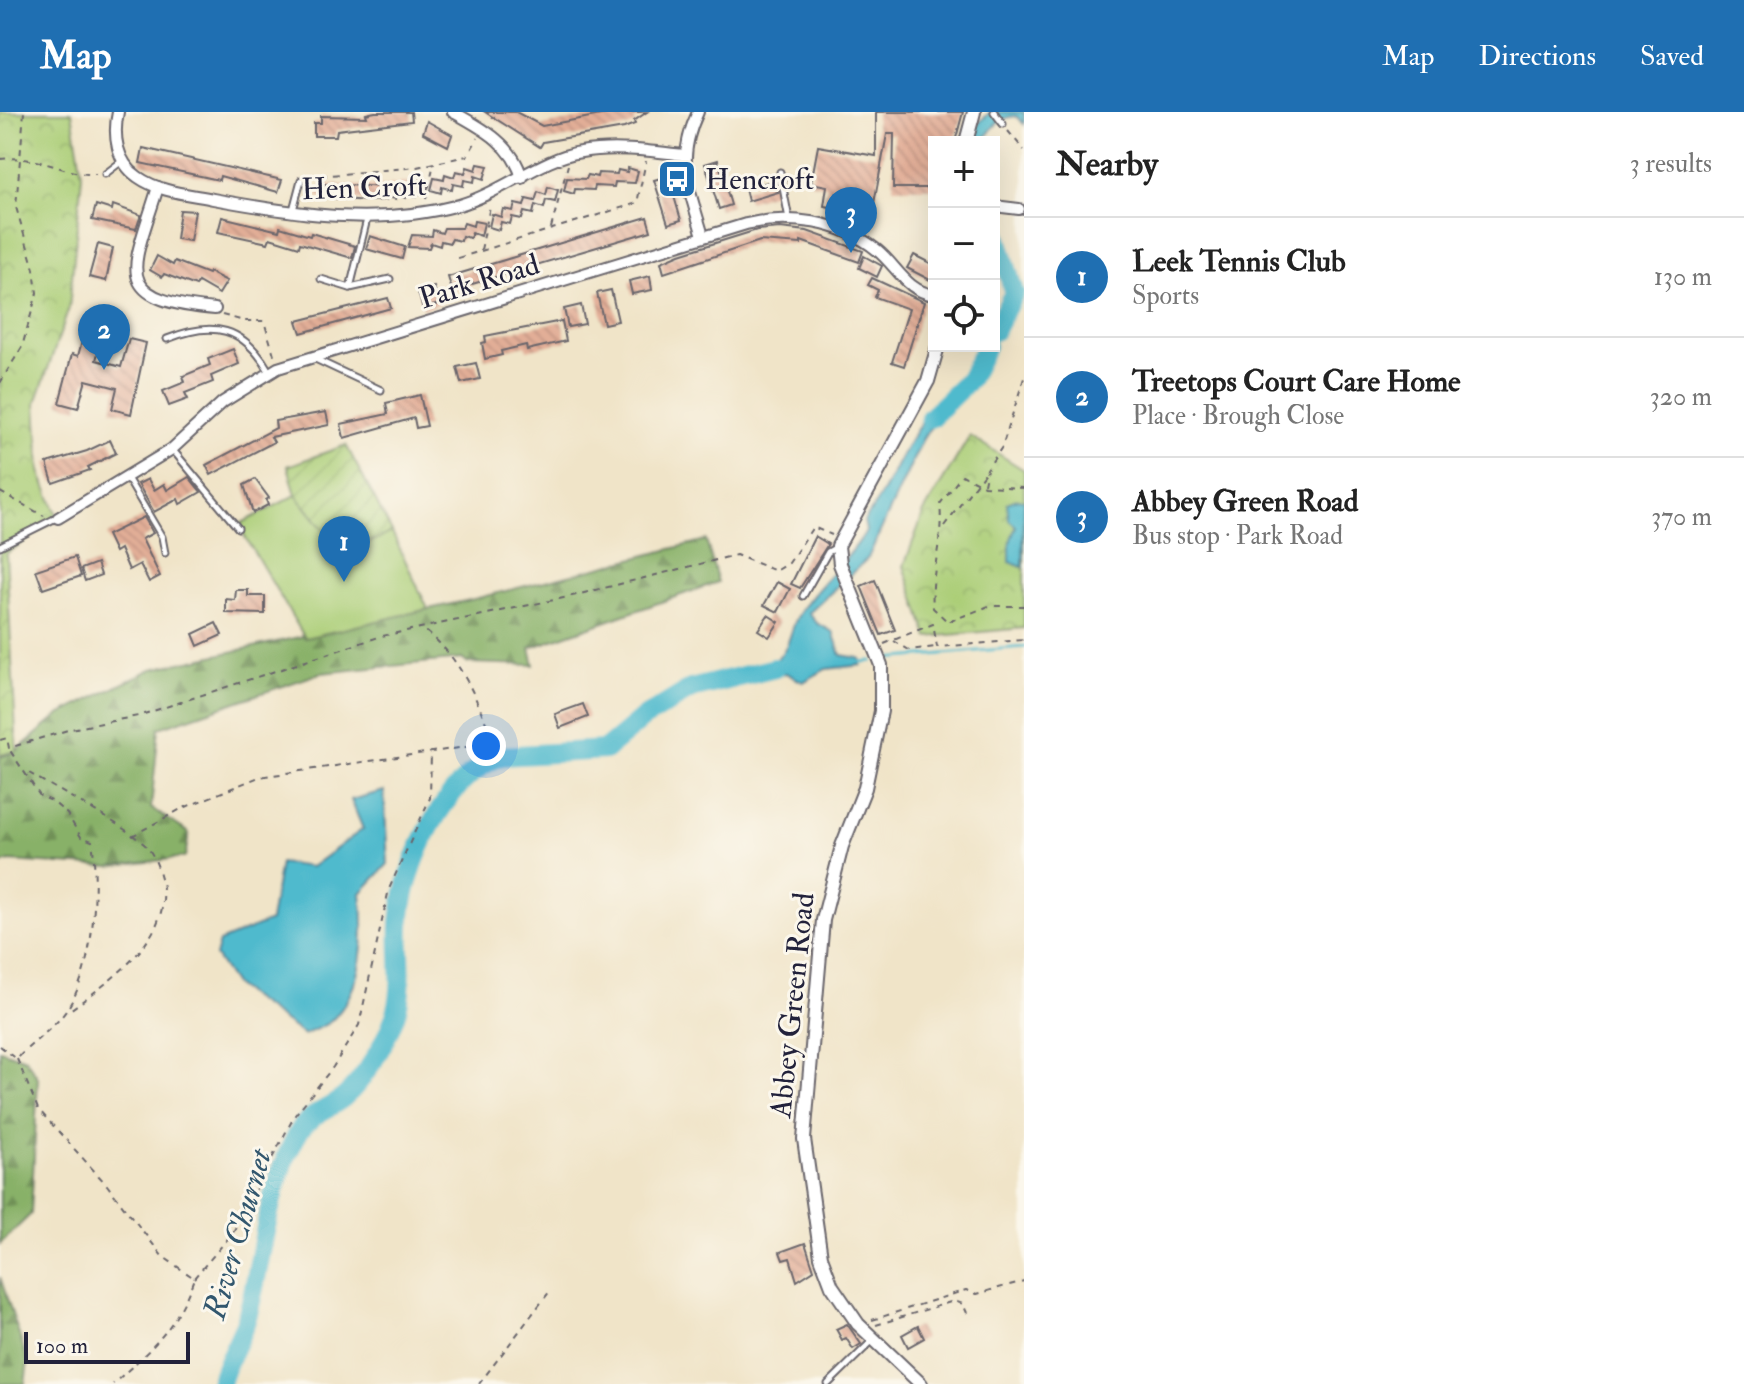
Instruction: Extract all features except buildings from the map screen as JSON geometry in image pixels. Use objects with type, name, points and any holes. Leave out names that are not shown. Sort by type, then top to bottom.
[{"type":"street","points":[[118,112],[114,133],[122,161]]},
{"type":"street","points":[[453,112],[483,130],[512,156],[522,178]]},
{"type":"street","points":[[698,112],[684,155],[685,175],[703,236]]},
{"type":"street","points":[[968,136],[974,112]]},
{"type":"street","name":"Hen Croft","points":[[122,161],[136,176],[158,187],[292,213],[368,217],[423,212],[493,193],[579,152],[649,151],[684,155]]},
{"type":"street","points":[[158,187],[136,259],[138,280],[159,301],[215,309]]},
{"type":"street","points":[[1000,207],[1019,209]]},
{"type":"street","name":"Park Road","points":[[52,519],[172,449],[223,402],[274,370],[703,236],[761,221],[789,219],[839,229],[878,251],[914,289],[928,293]]},
{"type":"street","points":[[839,542],[913,411],[928,381],[936,352]]},
{"type":"street","name":"Abbey Green Road","points":[[839,542],[840,564],[883,678],[881,711],[865,788],[842,846],[823,920],[804,1139],[821,1257],[832,1286],[860,1327],[921,1384]]},
{"type":"lane","points":[[994,112],[1003,124]]},
{"type":"lane","points":[[105,174],[122,161]]},
{"type":"lane","points":[[780,172],[789,219]]},
{"type":"lane","points":[[292,213],[303,179]]},
{"type":"lane","points":[[350,288],[368,217]]},
{"type":"lane","points":[[321,279],[350,288],[390,279]]},
{"type":"lane","points":[[167,339],[192,329],[221,330],[248,343],[274,370]]},
{"type":"lane","points":[[313,357],[381,390]]},
{"type":"lane","points":[[172,449],[238,528]]},
{"type":"lane","points":[[126,475],[160,532],[165,553]]},
{"type":"lane","points":[[0,546],[52,519]]},
{"type":"lane","points":[[803,596],[828,552],[839,542]]},
{"type":"lane","points":[[828,1384],[873,1340]]},
{"type":"path","points":[[0,383],[22,347],[37,293],[34,269],[16,207],[24,112]]},
{"type":"path","points":[[1003,124],[1024,150]]},
{"type":"path","points":[[303,179],[320,173],[434,163],[467,156],[483,130]]},
{"type":"path","points":[[458,258],[637,203],[649,151]]},
{"type":"path","points":[[550,229],[570,155]]},
{"type":"path","points":[[0,159],[19,157],[47,162],[82,175],[105,174]]},
{"type":"path","points":[[423,212],[434,163]]},
{"type":"path","points":[[482,251],[480,244],[493,193]]},
{"type":"path","points":[[215,309],[219,315],[244,321],[264,321],[274,370]]},
{"type":"path","points":[[943,527],[1002,447],[1024,378]]},
{"type":"path","points":[[984,486],[987,469]]},
{"type":"path","points":[[1024,488],[984,486],[962,475],[940,504],[943,527],[932,590],[933,608],[948,622],[1002,604],[1024,606]]},
{"type":"path","points":[[0,492],[52,519]]},
{"type":"path","points":[[9,748],[71,729],[138,716],[221,686],[309,663],[382,636],[421,627],[568,597],[736,555],[776,571],[789,563],[813,527],[839,542]]},
{"type":"path","points":[[874,649],[945,619]]},
{"type":"path","points":[[933,624],[937,647]]},
{"type":"path","points":[[132,836],[181,809],[259,777],[494,743],[458,663],[444,645],[421,627]]},
{"type":"path","points":[[893,641],[909,650],[1024,640]]},
{"type":"path","points":[[0,740],[7,738],[18,765],[28,773],[146,845],[159,868],[165,898],[163,915],[112,980],[64,1014],[17,1059]]},
{"type":"path","points":[[113,1384],[152,1349],[178,1319],[194,1278],[232,1234],[295,1115],[333,1067],[359,1025],[389,889],[430,798],[431,753]]},
{"type":"path","points":[[28,773],[40,796],[52,801],[67,814],[81,837],[92,841],[92,937],[83,979],[64,1014]]},
{"type":"path","points":[[0,1046],[17,1059],[38,1109],[107,1185],[162,1256],[194,1278]]},
{"type":"path","points":[[860,1327],[966,1290],[977,1294],[1024,1281]]},
{"type":"path","points":[[479,1384],[550,1291]]},
{"type":"path","points":[[860,1327],[954,1301],[963,1304],[967,1313]]},
{"type":"green space","points":[[0,112],[72,112],[82,175],[69,308],[36,403],[40,471],[58,518],[6,554],[17,751],[0,755]]},
{"type":"green space","points":[[970,436],[1024,470],[1024,628],[928,637],[904,566],[924,512]]},
{"type":"green space","points":[[346,445],[392,532],[344,555],[296,495],[288,466]]},
{"type":"green space","points":[[296,495],[344,555],[392,532],[428,609],[305,638],[238,525]]},
{"type":"green space","points":[[706,540],[718,582],[530,648],[534,665],[467,663],[462,659],[321,673],[159,728],[151,808],[189,833],[185,857],[109,867],[9,861],[0,865],[0,757],[15,752],[59,715],[152,669],[470,600]]},
{"type":"green space","points":[[0,1050],[26,1059],[38,1078],[31,1214],[0,1244]]},
{"type":"green space","points":[[0,1277],[28,1362],[25,1384],[0,1384]]},
{"type":"water","points":[[990,112],[1024,112],[1024,124],[1016,116],[1006,119],[987,136],[973,136],[978,124]]},
{"type":"water","points":[[945,397],[951,401],[924,436],[868,558],[809,613],[817,623],[833,632],[841,655],[860,658],[861,665],[826,669],[803,682],[786,673],[749,679],[750,670],[768,665],[782,653],[799,614],[859,542],[866,531],[864,521],[911,440]]},
{"type":"water","points":[[1024,500],[1023,567],[1010,562],[1010,542],[1016,526],[1009,520],[1007,503]]},
{"type":"water","points":[[384,791],[388,864],[361,893],[363,926],[357,977],[343,1007],[332,1020],[304,1035],[235,986],[215,956],[219,942],[270,921],[280,863],[311,867],[363,829],[351,800]]},
{"type":"waterway","name":"River Churnet","points":[[1000,245],[1014,293],[1000,320]]},
{"type":"waterway","name":"River Churnet","points":[[930,418],[969,380],[983,352]]},
{"type":"waterway","points":[[885,659],[1024,647]]},
{"type":"waterway","points":[[860,662],[872,661]]},
{"type":"waterway","name":"River Churnet","points":[[220,1384],[247,1317],[273,1197],[289,1151],[304,1124],[343,1098],[359,1081],[380,1049],[395,1016],[400,994],[403,901],[418,851],[444,804],[461,784],[501,756],[605,750],[642,719],[691,689],[775,668]]},
{"type":"place","name":"Hencroft","points":[[677,179]]},
{"type":"place","name":"Abbey Green Road","points":[[851,253]]},
{"type":"place","name":"Treetops Court Care Home","points":[[104,370]]},
{"type":"place","name":"Leek Tennis Club","points":[[344,582]]}]
